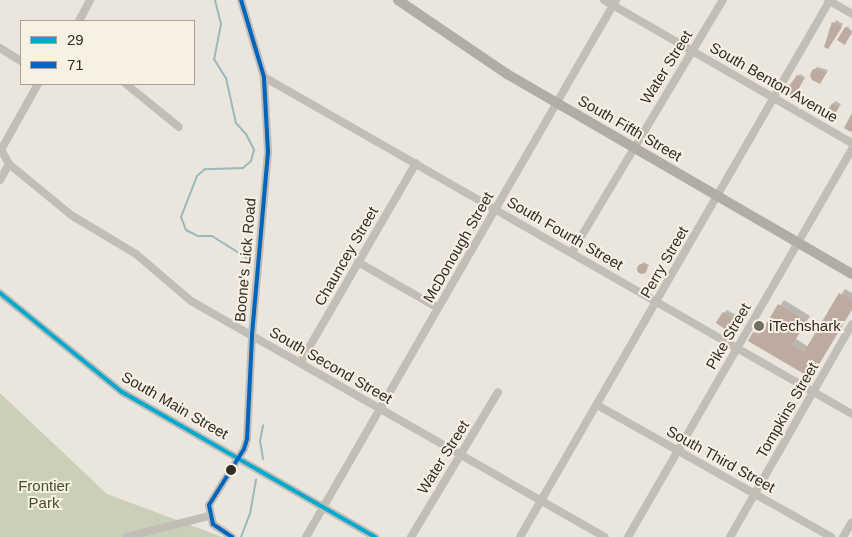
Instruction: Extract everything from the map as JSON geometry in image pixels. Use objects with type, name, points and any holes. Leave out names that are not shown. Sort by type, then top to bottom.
[{"type":"main road","name":"South Fifth Street","points":[[398,0],[497,68],[852,274]]},
{"type":"street","points":[[80,20],[90,0]]},
{"type":"street","name":"Boone's Lick Road","points":[[209,516],[210,501],[244,449],[248,431],[252,335],[268,152],[264,77],[241,0]]},
{"type":"street","name":"South Benton Avenue","points":[[604,0],[615,3],[692,51],[852,143]]},
{"type":"street","name":"Water Street","points":[[572,252],[723,0]]},
{"type":"street","points":[[829,0],[852,14]]},
{"type":"street","name":"Perry Street","points":[[520,537],[775,98],[829,0]]},
{"type":"street","name":"McDonough Street","points":[[306,537],[615,3]]},
{"type":"street","points":[[0,48],[20,60]]},
{"type":"street","name":"South Fourth Street","points":[[264,77],[572,252],[736,350],[852,414]]},
{"type":"street","points":[[0,180],[9,164],[1,150],[37,85]]},
{"type":"street","points":[[127,85],[179,127]]},
{"type":"street","name":"Pike Street","points":[[628,537],[852,149]]},
{"type":"street","name":"Chauncey Street","points":[[300,363],[416,163]]},
{"type":"street","name":"South Second Street","points":[[9,164],[71,215],[101,236],[136,254],[191,301],[604,537]]},
{"type":"street","points":[[358,262],[438,308]]},
{"type":"street","name":"South Main Street","points":[[0,293],[118,389],[375,537]]},
{"type":"street","name":"Tompkins Street","points":[[730,537],[852,324]]},
{"type":"street","name":"Water Street","points":[[411,537],[458,455],[498,392]]},
{"type":"street","name":"South Third Street","points":[[597,405],[831,537]]},
{"type":"street","points":[[126,537],[209,516],[213,524],[232,537]]},
{"type":"street","points":[[843,537],[852,522]]},
{"type":"green space","name":"Frontier Park","points":[[0,393],[107,494],[222,537],[0,537]]},
{"type":"building","points":[[832,22],[842,27],[828,49],[824,47]]},
{"type":"building","points":[[845,27],[852,31],[845,45],[837,40]]},
{"type":"building","points":[[813,69],[827,72],[820,84],[812,80],[810,75]]},
{"type":"building","points":[[797,75],[804,79],[794,97],[785,92]]},
{"type":"building","points":[[832,103],[839,107],[834,116],[827,112]]},
{"type":"building","points":[[852,113],[852,131],[851,132],[844,128]]},
{"type":"building","points":[[640,264],[644,264],[647,269],[646,273],[640,274],[637,271],[637,267]]},
{"type":"building","points":[[839,293],[852,300],[852,308],[811,378],[748,341],[753,332],[759,336],[778,304],[806,321],[792,345],[804,352]]},
{"type":"building","points":[[723,312],[738,322],[731,333],[716,323]]},
{"type":"waterway","points":[[215,0],[221,24],[214,59],[226,78],[236,123],[246,134],[254,150],[251,161],[243,168],[205,169],[197,176],[181,217],[186,230],[198,236],[212,236],[247,258]]},
{"type":"waterway","points":[[263,425],[260,441],[263,459]]},
{"type":"waterway","points":[[241,537],[250,514],[256,480]]},
{"type":"transit line","name":"71","points":[[232,537],[213,524],[209,505],[244,449],[247,439],[252,335],[268,152],[264,77],[241,0]]},
{"type":"transit line","name":"29","points":[[0,293],[122,392],[375,537]]},
{"type":"place","name":"iTechshark","points":[[759,326]]}]
